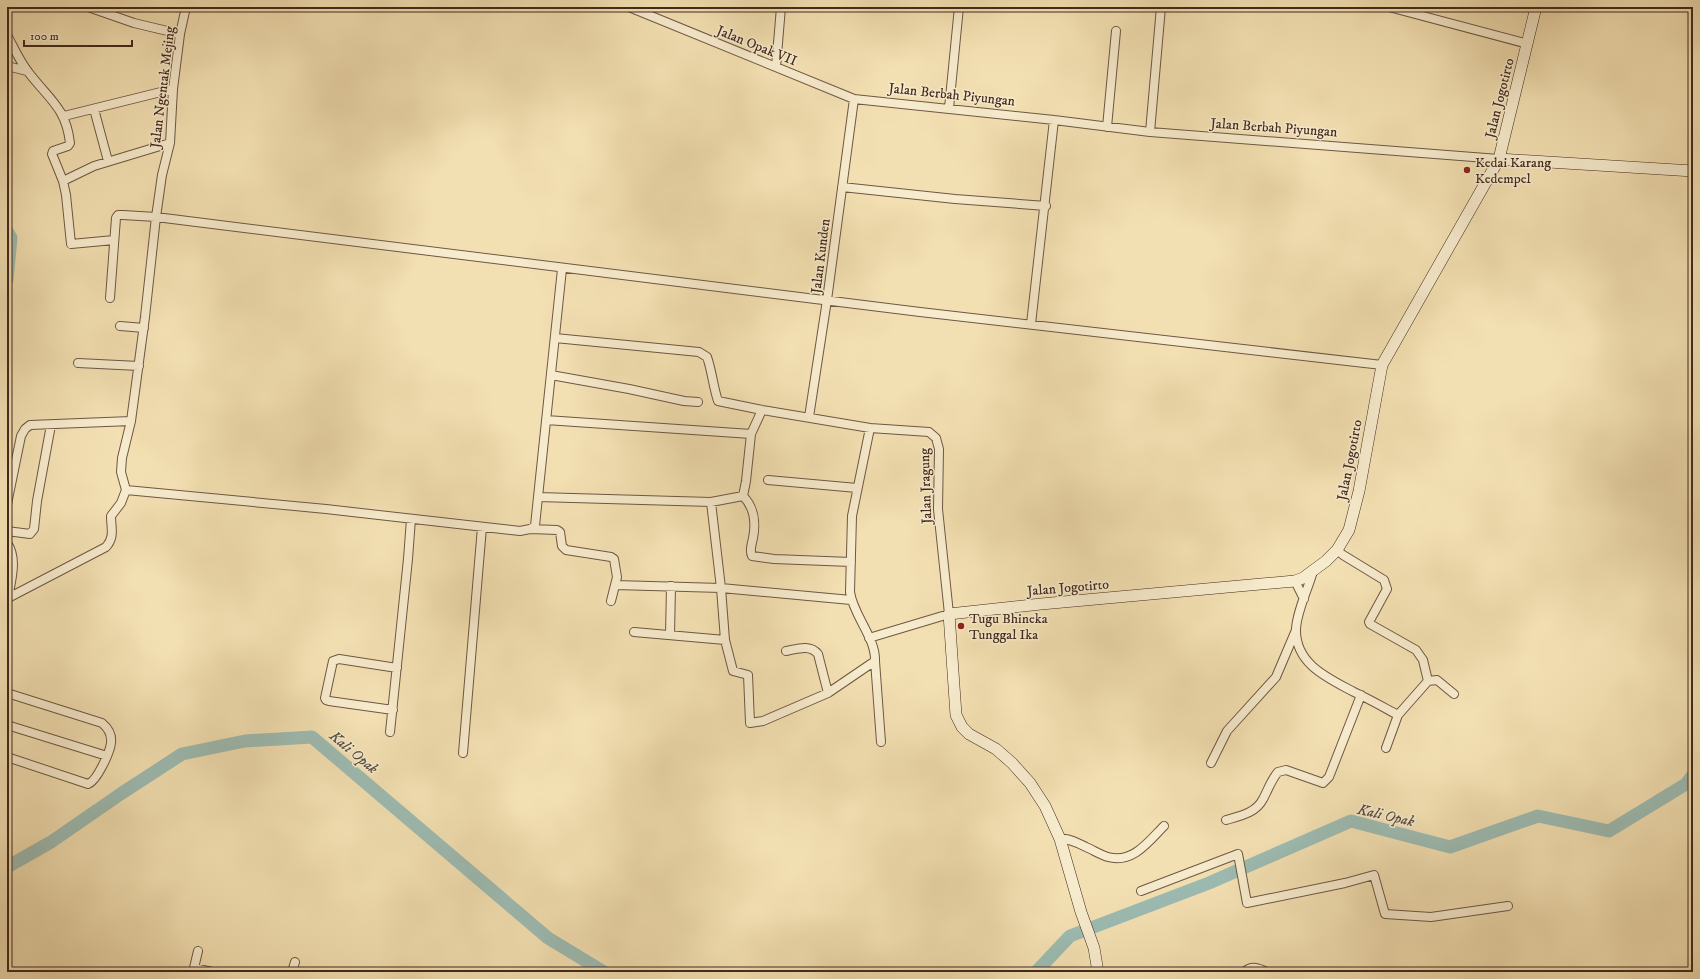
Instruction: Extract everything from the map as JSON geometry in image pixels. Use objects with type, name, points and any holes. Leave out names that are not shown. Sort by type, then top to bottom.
[{"type":"street","points":[[88,7],[134,23],[180,34]]},
{"type":"street","name":"Jalan Ngentak Mejing","points":[[126,490],[121,472],[122,458],[131,421],[139,366],[156,217],[162,175],[170,143],[173,89],[180,34],[186,7]]},
{"type":"street","name":"Jalan Opak VII","points":[[629,7],[854,99]]},
{"type":"street","points":[[776,67],[781,7]]},
{"type":"street","points":[[949,108],[959,7]]},
{"type":"street","points":[[1150,132],[1161,7]]},
{"type":"street","points":[[1388,7],[1528,44]]},
{"type":"street","name":"Jalan Jogotirto","points":[[949,614],[1041,604],[1295,581],[1326,562],[1337,550],[1349,530],[1359,491],[1382,365],[1499,159],[1536,7]]},
{"type":"street","points":[[1107,127],[1116,31]]},
{"type":"street","points":[[7,35],[10,46],[27,71],[64,116],[70,143],[68,146],[53,152],[52,154],[63,181],[66,195],[71,244],[114,240]]},
{"type":"street","points":[[7,66],[27,71]]},
{"type":"street","points":[[64,116],[173,89]]},
{"type":"street","name":"Jalan Berbah Piyungan","points":[[854,99],[949,108],[1150,132],[1499,159],[1693,171]]},
{"type":"street","name":"Jalan Kunden","points":[[810,417],[854,99]]},
{"type":"street","points":[[94,109],[108,162]]},
{"type":"street","points":[[1031,324],[1046,206],[1054,120]]},
{"type":"street","points":[[63,181],[108,162],[170,143]]},
{"type":"street","points":[[842,187],[955,199],[1046,206]]},
{"type":"street","points":[[110,298],[116,218],[118,215],[156,217],[827,300],[1382,365]]},
{"type":"street","points":[[530,529],[535,526],[562,268]]},
{"type":"street","points":[[120,326],[144,328]]},
{"type":"street","name":"Jalan Jragung","points":[[555,338],[699,352],[707,357],[710,365],[713,388],[718,401],[870,428],[929,432],[936,438],[938,449],[939,524],[949,614]]},
{"type":"street","points":[[78,363],[139,366]]},
{"type":"street","points":[[551,375],[629,389],[684,402],[698,402]]},
{"type":"street","points":[[762,410],[751,434],[743,496],[752,510],[754,520],[755,530],[750,551],[752,556],[774,559],[851,562]]},
{"type":"street","points":[[546,420],[751,434]]},
{"type":"street","points":[[7,504],[20,441],[25,429],[30,425],[131,421]]},
{"type":"street","points":[[7,532],[30,534],[34,529],[37,501],[51,425]]},
{"type":"street","points":[[870,428],[852,516],[851,600],[869,638],[875,657],[881,742]]},
{"type":"street","points":[[768,480],[857,488]]},
{"type":"street","points":[[8,599],[106,547],[111,542],[113,536],[111,516],[121,502],[126,490],[326,509],[520,531],[530,529],[557,530],[560,532],[562,546],[566,550],[614,559],[617,577],[611,601]]},
{"type":"street","points":[[538,497],[711,502],[743,496]]},
{"type":"street","points":[[711,502],[721,588],[725,640],[733,671],[748,675],[750,723],[763,721],[828,693],[875,661]]},
{"type":"street","points":[[390,732],[411,519]]},
{"type":"street","points":[[463,753],[482,527]]},
{"type":"street","points":[[7,543],[12,552],[10,561],[13,569],[8,599]]},
{"type":"street","points":[[1337,550],[1384,580],[1386,589],[1369,622],[1370,624],[1416,650],[1423,660],[1428,681]]},
{"type":"street","points":[[1211,762],[1227,731],[1276,677],[1296,629],[1313,571]]},
{"type":"street","points":[[1295,581],[1304,599]]},
{"type":"street","points":[[615,585],[721,588],[851,600]]},
{"type":"street","points":[[670,635],[671,586]]},
{"type":"street","points":[[869,638],[949,614],[956,715],[962,727],[969,734],[996,749],[1012,764],[1030,783],[1045,806],[1060,839],[1080,912],[1094,948],[1098,972]]},
{"type":"street","points":[[1296,629],[1298,648],[1312,667],[1324,676],[1398,715]]},
{"type":"street","points":[[634,632],[725,640]]},
{"type":"street","points":[[786,651],[810,647],[815,650],[818,654],[828,693]]},
{"type":"street","points":[[393,710],[330,701],[326,700],[325,698],[333,661],[340,659],[397,668]]},
{"type":"street","points":[[1386,748],[1398,715],[1428,681],[1437,680],[1454,694]]},
{"type":"street","points":[[7,693],[102,723],[108,728],[111,742],[107,756],[95,779],[88,784],[7,757]]},
{"type":"street","points":[[1226,820],[1247,814],[1258,807],[1278,772],[1286,770],[1323,783],[1329,777],[1361,695]]},
{"type":"street","points":[[7,725],[107,756]]},
{"type":"street","points":[[1060,839],[1067,839],[1109,857],[1129,857],[1136,854],[1164,826]]},
{"type":"street","points":[[1141,891],[1238,854],[1248,903],[1345,883],[1374,875],[1385,914],[1431,917],[1508,906]]},
{"type":"street","points":[[198,951],[193,970],[212,972]]},
{"type":"street","points":[[292,972],[295,962]]},
{"type":"street","points":[[1244,972],[1247,969],[1256,967],[1267,972]]},
{"type":"waterway","name":"Kali Opak","points":[[7,231],[11,238],[7,280]]},
{"type":"waterway","name":"Kali Opak","points":[[7,867],[51,842],[182,754],[245,741],[312,737],[548,938],[604,972]]},
{"type":"waterway","name":"Kali Opak","points":[[1036,972],[1070,936],[1209,883],[1351,821],[1450,847],[1538,816],[1609,831],[1686,784],[1693,775]]},
{"type":"place","name":"Kedai Karang Kedempel","points":[[1467,170]]},
{"type":"place","name":"Tugu Bhineka Tunggal Ika","points":[[961,626]]}]
